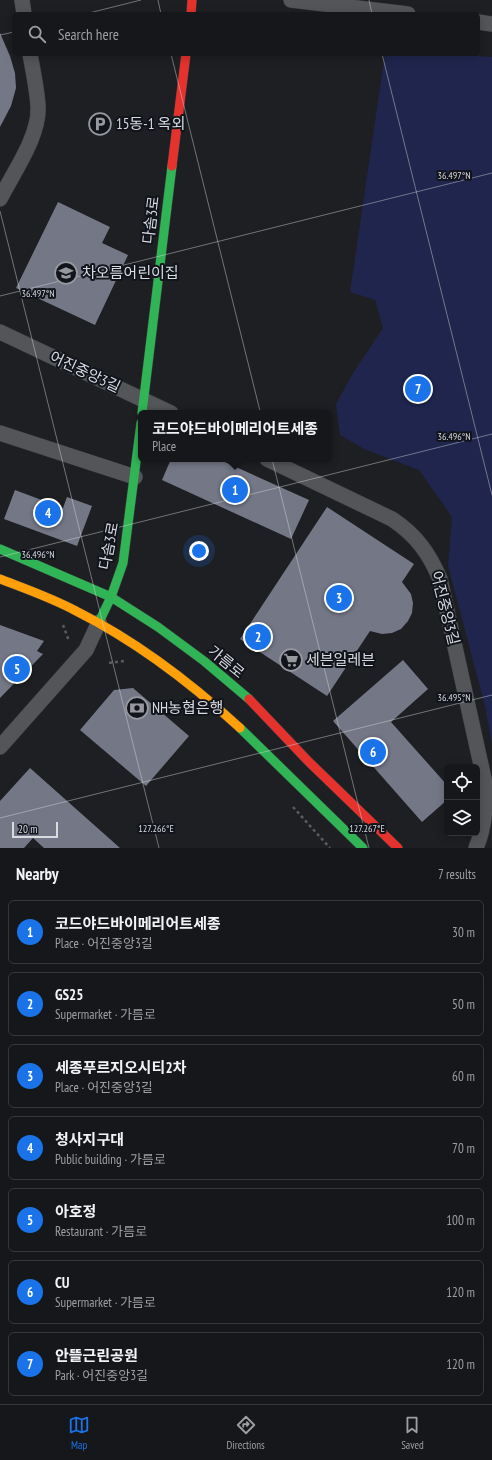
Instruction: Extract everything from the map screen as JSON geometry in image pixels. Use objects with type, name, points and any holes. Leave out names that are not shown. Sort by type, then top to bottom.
[{"type":"main road","points":[[190,12],[192,0]]},
{"type":"main road","name":"다솜3로","points":[[143,407],[186,56]]},
{"type":"main road","name":"다솜3로","points":[[99,622],[111,597],[123,564],[138,450]]},
{"type":"main road","name":"가름로","points":[[0,549],[111,597],[158,627],[204,661],[245,695],[309,762],[398,848]]},
{"type":"main road","points":[[0,579],[65,605],[99,622],[142,650],[194,688],[236,724],[363,848]]},
{"type":"street","points":[[22,0],[24,12]]},
{"type":"street","points":[[291,0],[391,12]]},
{"type":"street","points":[[480,22],[492,24]]},
{"type":"street","points":[[0,199],[36,125],[38,106],[30,56]]},
{"type":"street","name":"어진중앙3길","points":[[0,332],[143,407],[156,410]]},
{"type":"street","points":[[0,433],[135,477]]},
{"type":"street","name":"어진중앙3길","points":[[273,462],[392,519],[408,530],[422,544],[432,560],[440,579],[485,783],[486,813],[476,848]]},
{"type":"street","points":[[0,748],[86,650],[99,622]]},
{"type":"path","points":[[109,663],[126,661]]},
{"type":"path","points":[[288,801],[330,848]]},
{"type":"shaded area","points":[[385,56],[492,57],[492,745],[485,706],[448,566],[452,517],[419,470],[364,449],[340,435],[336,404],[353,373],[383,328],[375,300],[350,292]]},
{"type":"building","points":[[0,33],[10,56],[15,73],[16,88],[11,106],[0,127]]},
{"type":"building","points":[[58,202],[110,227],[102,243],[128,255],[95,325],[16,288]]},
{"type":"building","points":[[170,462],[225,462],[309,500],[291,539],[162,480]]},
{"type":"building","points":[[15,490],[63,508],[67,497],[92,506],[77,546],[4,519]]},
{"type":"building","points":[[327,507],[414,564],[402,582],[411,594],[413,603],[412,613],[408,621],[401,629],[392,633],[382,634],[370,631],[327,696],[240,639]]},
{"type":"building","points":[[0,625],[44,641],[37,651],[43,654],[0,698]]},
{"type":"building","points":[[403,660],[428,689],[391,722],[444,782],[444,803],[422,822],[333,721]]},
{"type":"building","points":[[133,688],[189,736],[146,786],[80,730],[114,690]]},
{"type":"building","points":[[30,768],[120,848],[44,848],[33,838],[24,848],[0,848],[0,801]]},
{"type":"traffic: fast","points":[[142,410],[172,166]]},
{"type":"traffic: fast","points":[[99,622],[111,597],[123,563],[138,446]]},
{"type":"traffic: fast","points":[[0,549],[111,597],[158,627],[204,661],[249,699]]},
{"type":"traffic: fast","points":[[240,728],[363,848]]},
{"type":"traffic: slow","points":[[0,579],[67,606],[141,649],[182,679],[240,728]]},
{"type":"traffic: jam","points":[[191,12],[192,0]]},
{"type":"traffic: jam","points":[[172,166],[186,56]]},
{"type":"traffic: jam","points":[[249,699],[309,762],[398,848]]},
{"type":"place","name":"15동-1 옥외","points":[[100,124]]},
{"type":"place","name":"차오름어린이집","points":[[66,273]]},
{"type":"place","name":"안뜰근린공원","points":[[418,389]]},
{"type":"place","name":"코드야드바이메리어트세종","points":[[235,490]]},
{"type":"place","name":"청사지구대","points":[[48,513]]},
{"type":"place","name":"세종푸르지오시티2차","points":[[339,598]]},
{"type":"place","name":"GS25","points":[[258,637]]},
{"type":"place","name":"세븐일레븐","points":[[291,660]]},
{"type":"place","name":"아호정","points":[[17,669]]},
{"type":"place","name":"NH농협은행","points":[[137,708]]},
{"type":"place","name":"CU","points":[[373,752]]}]
